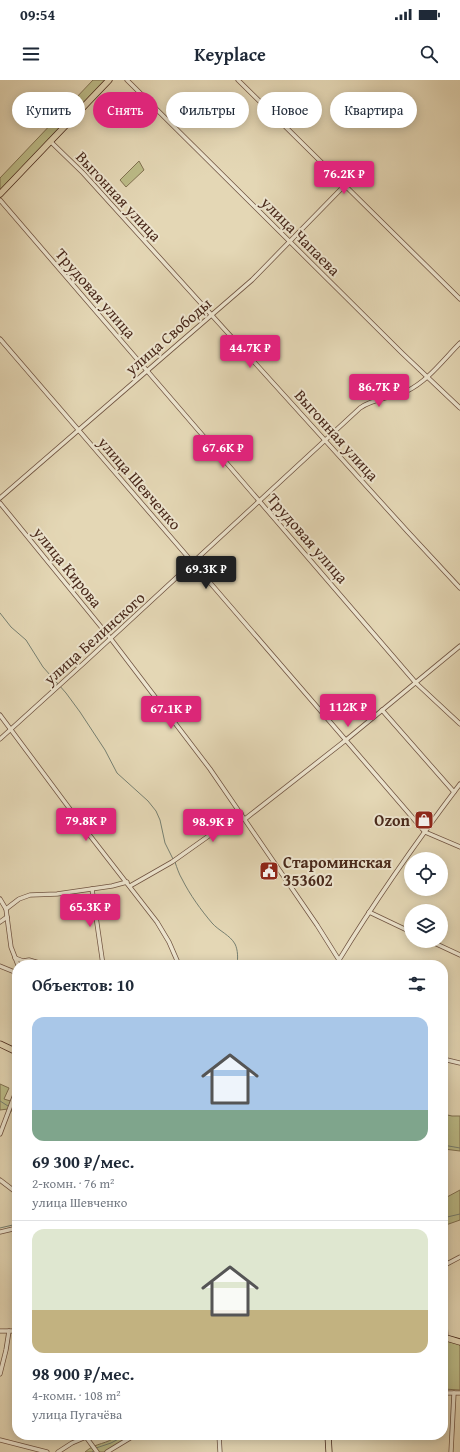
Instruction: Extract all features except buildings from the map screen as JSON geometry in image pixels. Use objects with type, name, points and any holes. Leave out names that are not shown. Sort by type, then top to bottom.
[{"type":"main road","points":[[0,194],[109,80]]},
{"type":"main road","points":[[0,1044],[12,1050]]},
{"type":"main road","points":[[448,1339],[460,1342]]},
{"type":"main road","points":[[328,1440],[329,1452]]},
{"type":"street","name":"улица Чапаева","points":[[127,80],[460,408]]},
{"type":"street","points":[[238,80],[460,299]]},
{"type":"street","name":"Выгонная улица","points":[[50,141],[83,173],[460,588]]},
{"type":"street","name":"улица Свободы","points":[[0,498],[252,280],[345,185]]},
{"type":"street","name":"Трудовая улица","points":[[0,200],[416,683],[460,724]]},
{"type":"street","name":"улица Шевченко","points":[[0,339],[425,832],[460,847]]},
{"type":"street","name":"улица Белинского","points":[[0,739],[111,639],[360,408],[368,403],[408,390],[422,381],[460,343]]},
{"type":"street","name":"улица Кирова","points":[[0,503],[111,639],[210,769],[317,925],[339,960]]},
{"type":"street","points":[[244,819],[346,740],[460,646]]},
{"type":"street","points":[[382,710],[454,792]]},
{"type":"street","points":[[0,715],[12,729],[84,828],[157,922],[169,942],[177,960]]},
{"type":"street","points":[[339,960],[369,912],[460,784]]},
{"type":"street","points":[[6,909],[19,899],[30,895],[57,894],[128,884],[174,861],[241,813]]},
{"type":"street","points":[[92,889],[102,960]]},
{"type":"street","points":[[0,898],[6,909],[11,947],[16,958],[21,960]]},
{"type":"street","points":[[369,912],[404,929]]},
{"type":"street","points":[[0,922],[7,916]]},
{"type":"street","points":[[444,948],[460,956]]},
{"type":"street","points":[[0,966],[12,971]]},
{"type":"street","points":[[448,1060],[460,1063]]},
{"type":"street","points":[[0,1134],[12,1101]]},
{"type":"street","points":[[0,1180],[12,1189]]},
{"type":"street","points":[[0,1232],[12,1229]]},
{"type":"street","points":[[448,1263],[460,1257]]},
{"type":"street","points":[[0,1330],[9,1331],[0,1374]]},
{"type":"street","points":[[448,1393],[460,1393]]},
{"type":"street","points":[[451,1452],[454,1393]]},
{"type":"street","points":[[0,1440],[47,1452]]},
{"type":"street","points":[[58,1452],[78,1440]]},
{"type":"street","points":[[89,1440],[97,1452]]},
{"type":"street","points":[[107,1452],[127,1440]]},
{"type":"street","points":[[219,1440],[220,1452]]},
{"type":"green space","points":[[93,80],[106,80],[85,102],[85,92],[82,92]]},
{"type":"green space","points":[[47,128],[60,128],[0,190],[0,178]]},
{"type":"green space","points":[[139,161],[144,170],[126,187],[120,180]]},
{"type":"green space","points":[[0,1084],[9,1088],[4,1099],[12,1101],[12,1111],[8,1109],[0,1110]]},
{"type":"green space","points":[[448,1115],[460,1116],[460,1151],[448,1150]]},
{"type":"green space","points":[[460,1190],[460,1220],[448,1224],[448,1196]]},
{"type":"green space","points":[[448,1341],[460,1344],[460,1390],[448,1389]]},
{"type":"green space","points":[[110,1440],[124,1440],[104,1452],[85,1452]]},
{"type":"waterway","points":[[0,613],[11,627],[26,640],[43,667],[66,693],[80,712],[105,750],[117,773],[148,801],[156,811],[160,820],[165,843],[173,859]]},
{"type":"waterway","points":[[175,862],[185,885],[200,908],[212,923],[235,944],[238,954],[237,960]]},
{"type":"waterway","points":[[0,1101],[8,1106]]},
{"type":"waterway","points":[[448,1146],[460,1148]]},
{"type":"waterway","points":[[448,1217],[460,1214]]},
{"type":"waterway","points":[[0,1228],[12,1225]]},
{"type":"waterway","points":[[92,1452],[96,1448],[117,1440]]},
{"type":"place","name":"Ozon","points":[[424,820]]},
{"type":"place","name":"Староминская 353602","points":[[269,871]]}]
